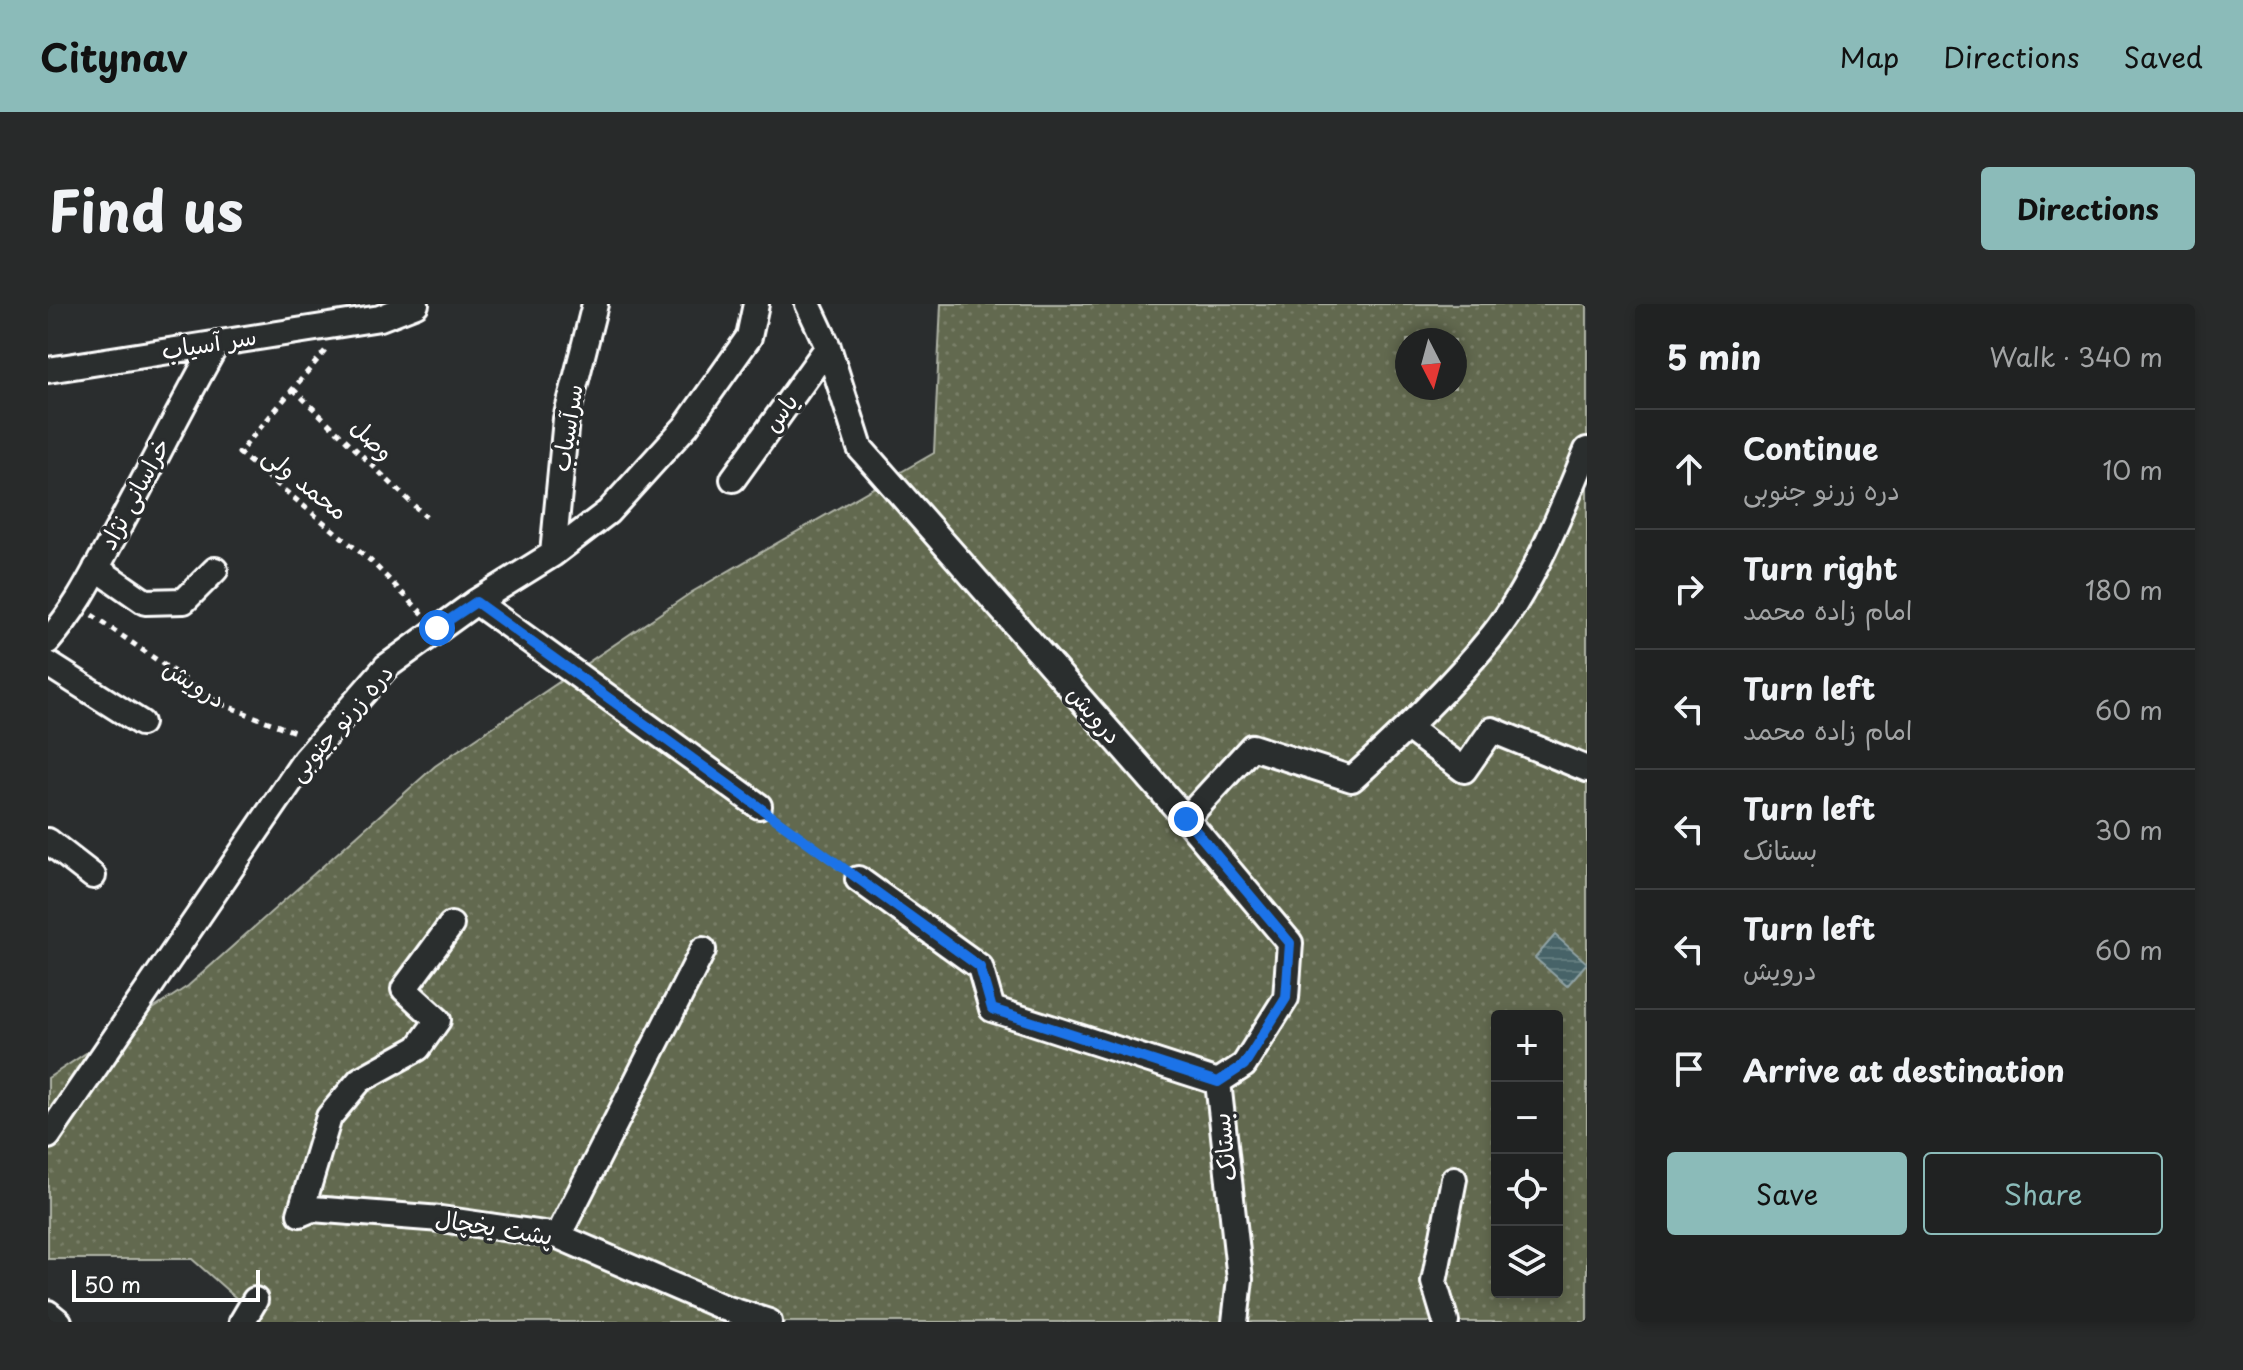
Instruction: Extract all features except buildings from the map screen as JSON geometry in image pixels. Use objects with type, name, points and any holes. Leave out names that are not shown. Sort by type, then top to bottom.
[{"type":"street","name":"سر آسیاب","points":[[48,370],[380,318],[416,304]]},
{"type":"street","name":"سرآسیاب","points":[[553,554],[566,419],[595,304]]},
{"type":"street","name":"دره زرنو جنوبی","points":[[48,1136],[232,865],[321,742],[386,667],[437,628],[553,554],[608,512],[686,426],[749,337],[756,304]]},
{"type":"street","points":[[808,304],[828,347]]},
{"type":"street","name":"خراسانی نژاد","points":[[48,641],[78,606],[217,343]]},
{"type":"street","name":"درویش","points":[[828,347],[860,448],[1186,819],[1290,943],[1286,998]]},
{"type":"street","name":"یاس","points":[[733,479],[828,347]]},
{"type":"street","points":[[1186,819],[1252,747],[1352,779],[1408,728],[1495,633],[1546,546],[1587,450]]},
{"type":"street","points":[[96,568],[145,602],[184,601],[215,570]]},
{"type":"street","points":[[476,602],[759,806]]},
{"type":"street","points":[[48,664],[141,723]]},
{"type":"street","points":[[1408,728],[1464,770],[1492,730],[1587,769]]},
{"type":"street","points":[[48,841],[93,876]]},
{"type":"street","points":[[858,879],[980,967],[992,1009],[1218,1082]]},
{"type":"street","name":"پشت یخچال","points":[[451,925],[404,989],[438,1020],[418,1048],[360,1080],[329,1117],[300,1214],[312,1209],[441,1219],[558,1236],[725,1308],[769,1322]]},
{"type":"street","points":[[558,1236],[703,950]]},
{"type":"street","name":"بستانک","points":[[1235,1322],[1240,1279],[1218,1082],[1244,1065],[1286,998]]},
{"type":"street","points":[[1446,1322],[1434,1282],[1454,1179]]},
{"type":"street","points":[[242,1322],[255,1300]]},
{"type":"street","points":[[48,1313],[59,1322]]},
{"type":"path","name":"محمد ولی","points":[[349,323],[239,453],[371,561],[437,628]]},
{"type":"path","name":"وصل","points":[[293,389],[426,517]]},
{"type":"path","name":"درویش","points":[[78,606],[219,703],[321,742]]},
{"type":"path","points":[[759,806],[858,879]]},
{"type":"green space","points":[[941,304],[1587,304],[1587,1322],[263,1322],[192,1259],[48,1259],[48,1078],[188,986],[435,766],[692,592],[934,453]]},
{"type":"water","points":[[1555,935],[1587,963],[1567,986],[1535,958]]},
{"type":"route","points":[[437,628],[476,602],[980,967],[992,1009],[1218,1082],[1244,1065],[1286,998],[1290,943],[1186,819]]}]
